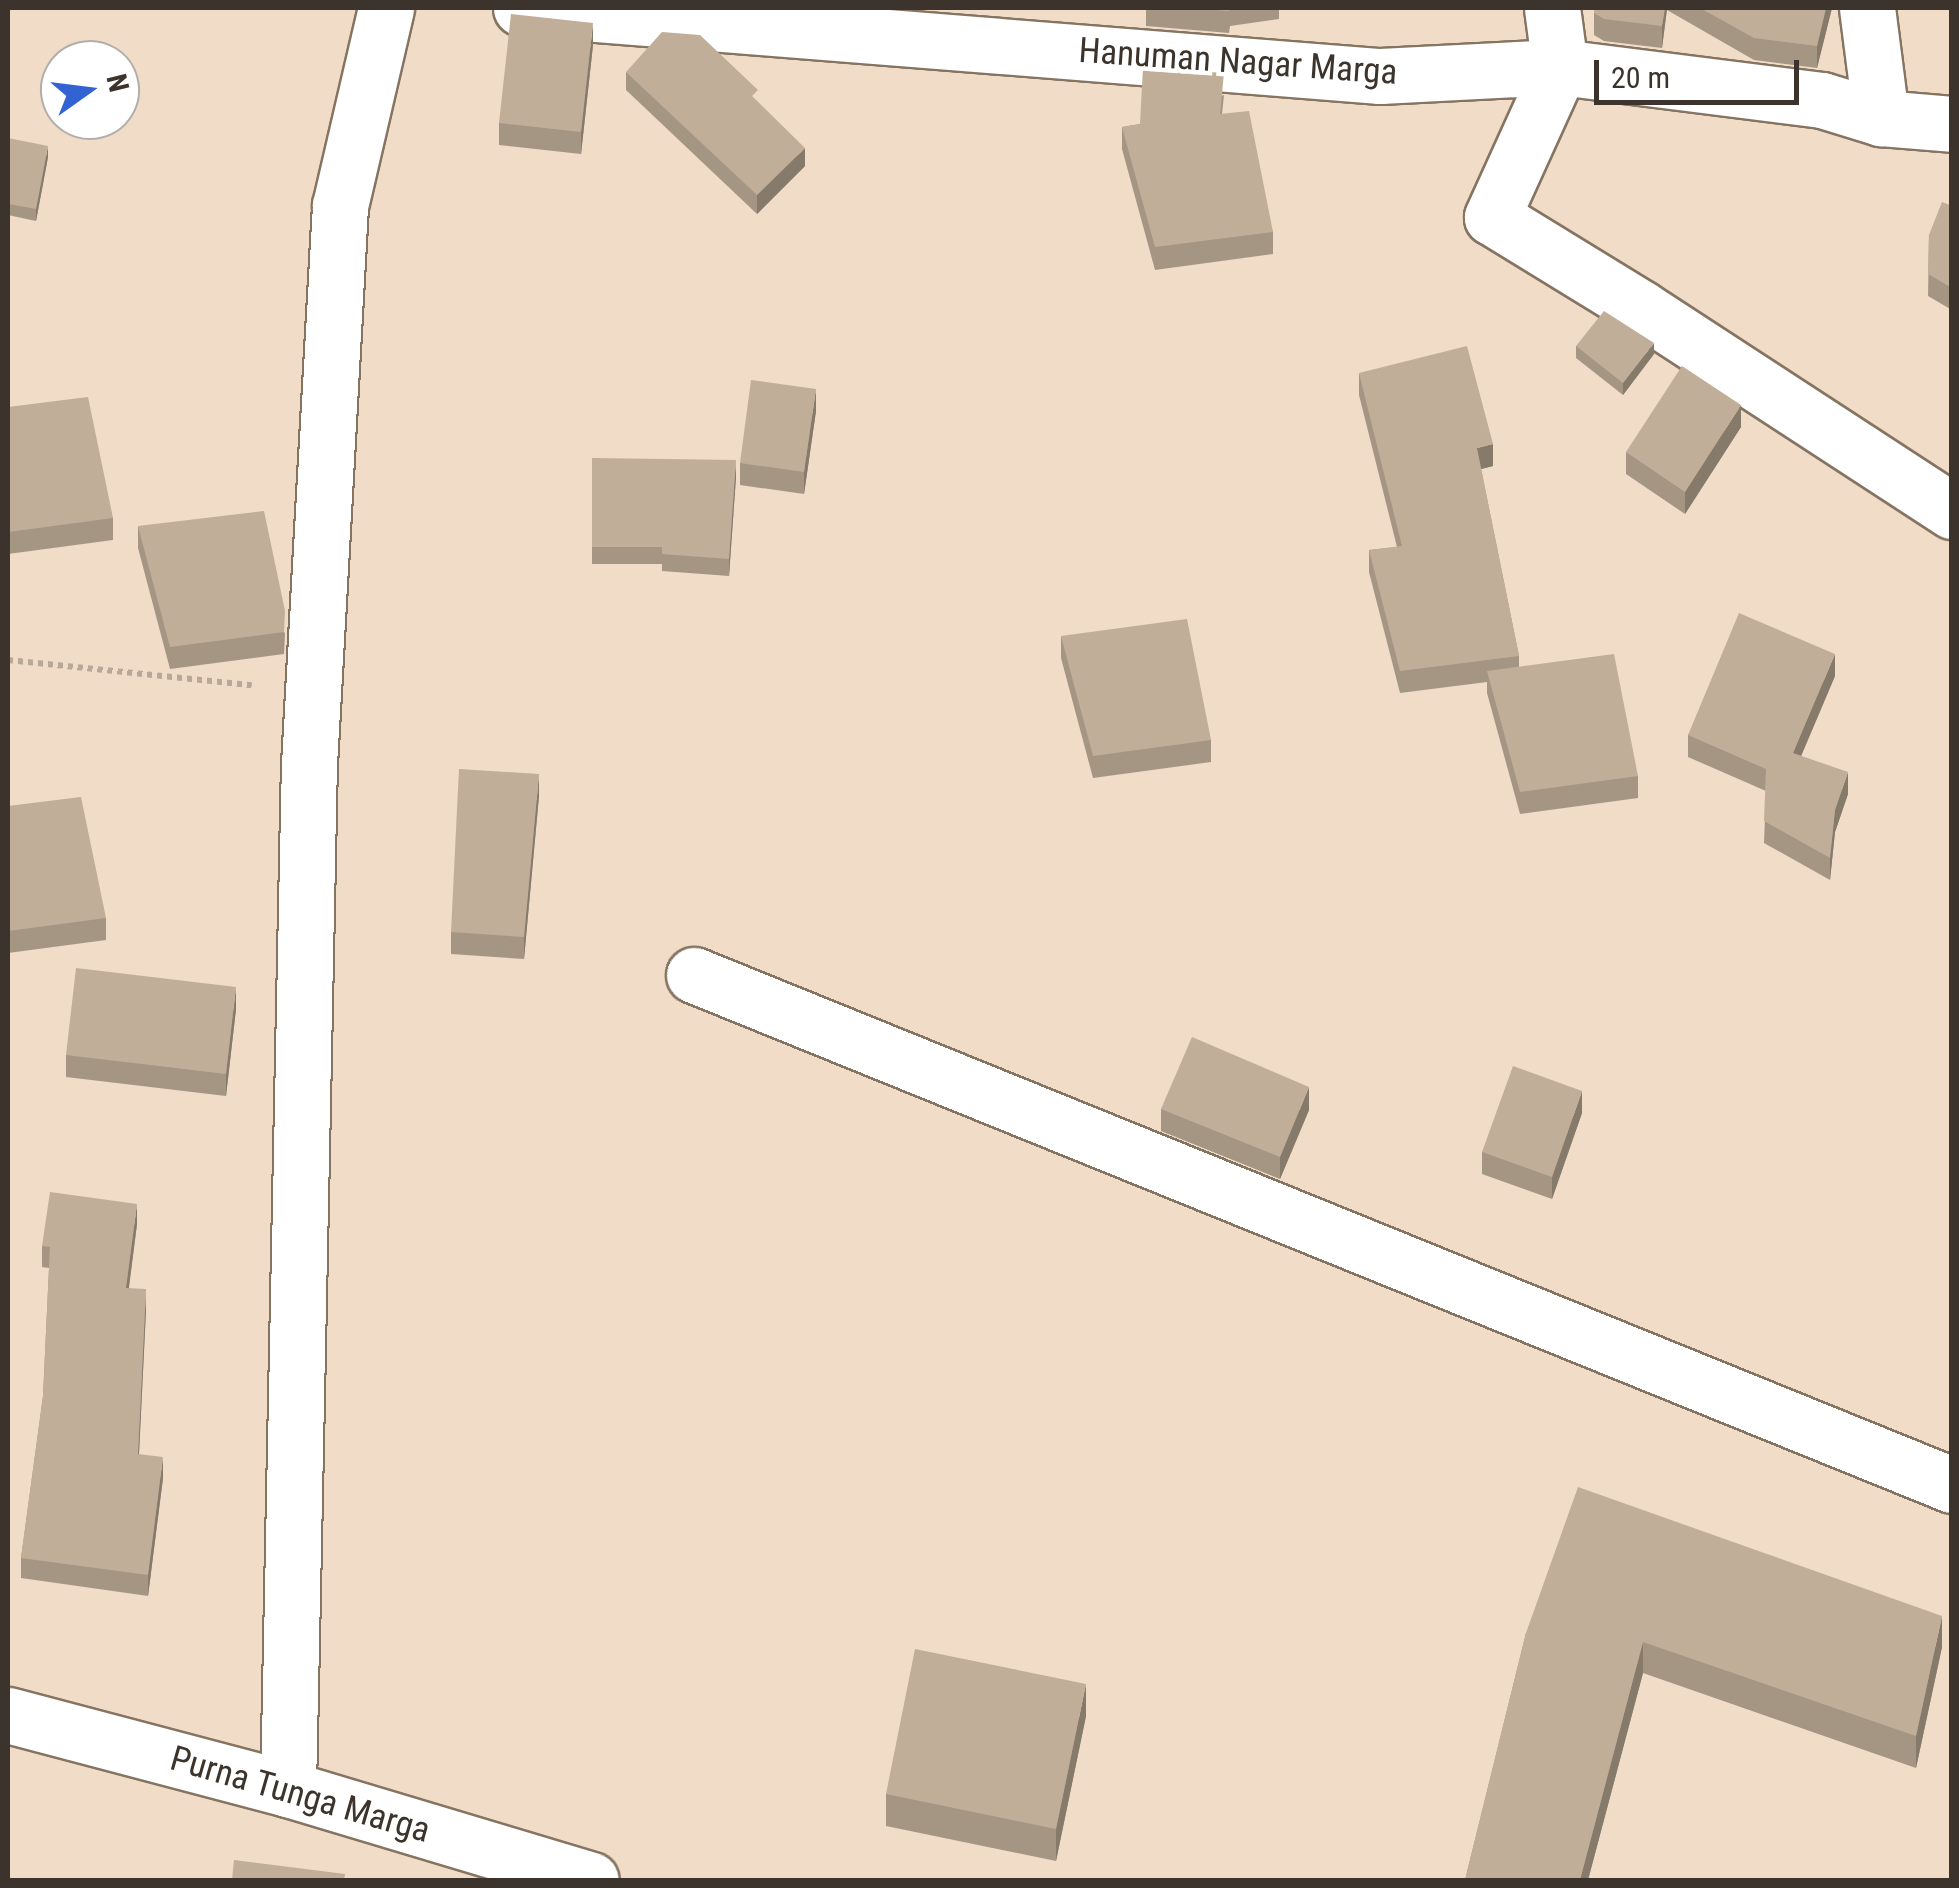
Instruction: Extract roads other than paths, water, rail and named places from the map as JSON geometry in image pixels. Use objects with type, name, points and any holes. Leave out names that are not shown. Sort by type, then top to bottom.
[{"type":"street","points":[[288,1789],[313,692],[340,206],[386,8]]},
{"type":"street","name":"Hanuman Nagar Marga","points":[[520,8],[1380,76],[1560,67],[1822,100],[1881,118],[1952,124]]},
{"type":"street","points":[[1552,8],[1560,67],[1492,217],[1952,511]]},
{"type":"street","points":[[1867,8],[1881,118]]},
{"type":"street","points":[[694,975],[1952,1485]]},
{"type":"street","name":"Purna Tunga Marga","points":[[8,1714],[288,1789],[591,1880]]}]
